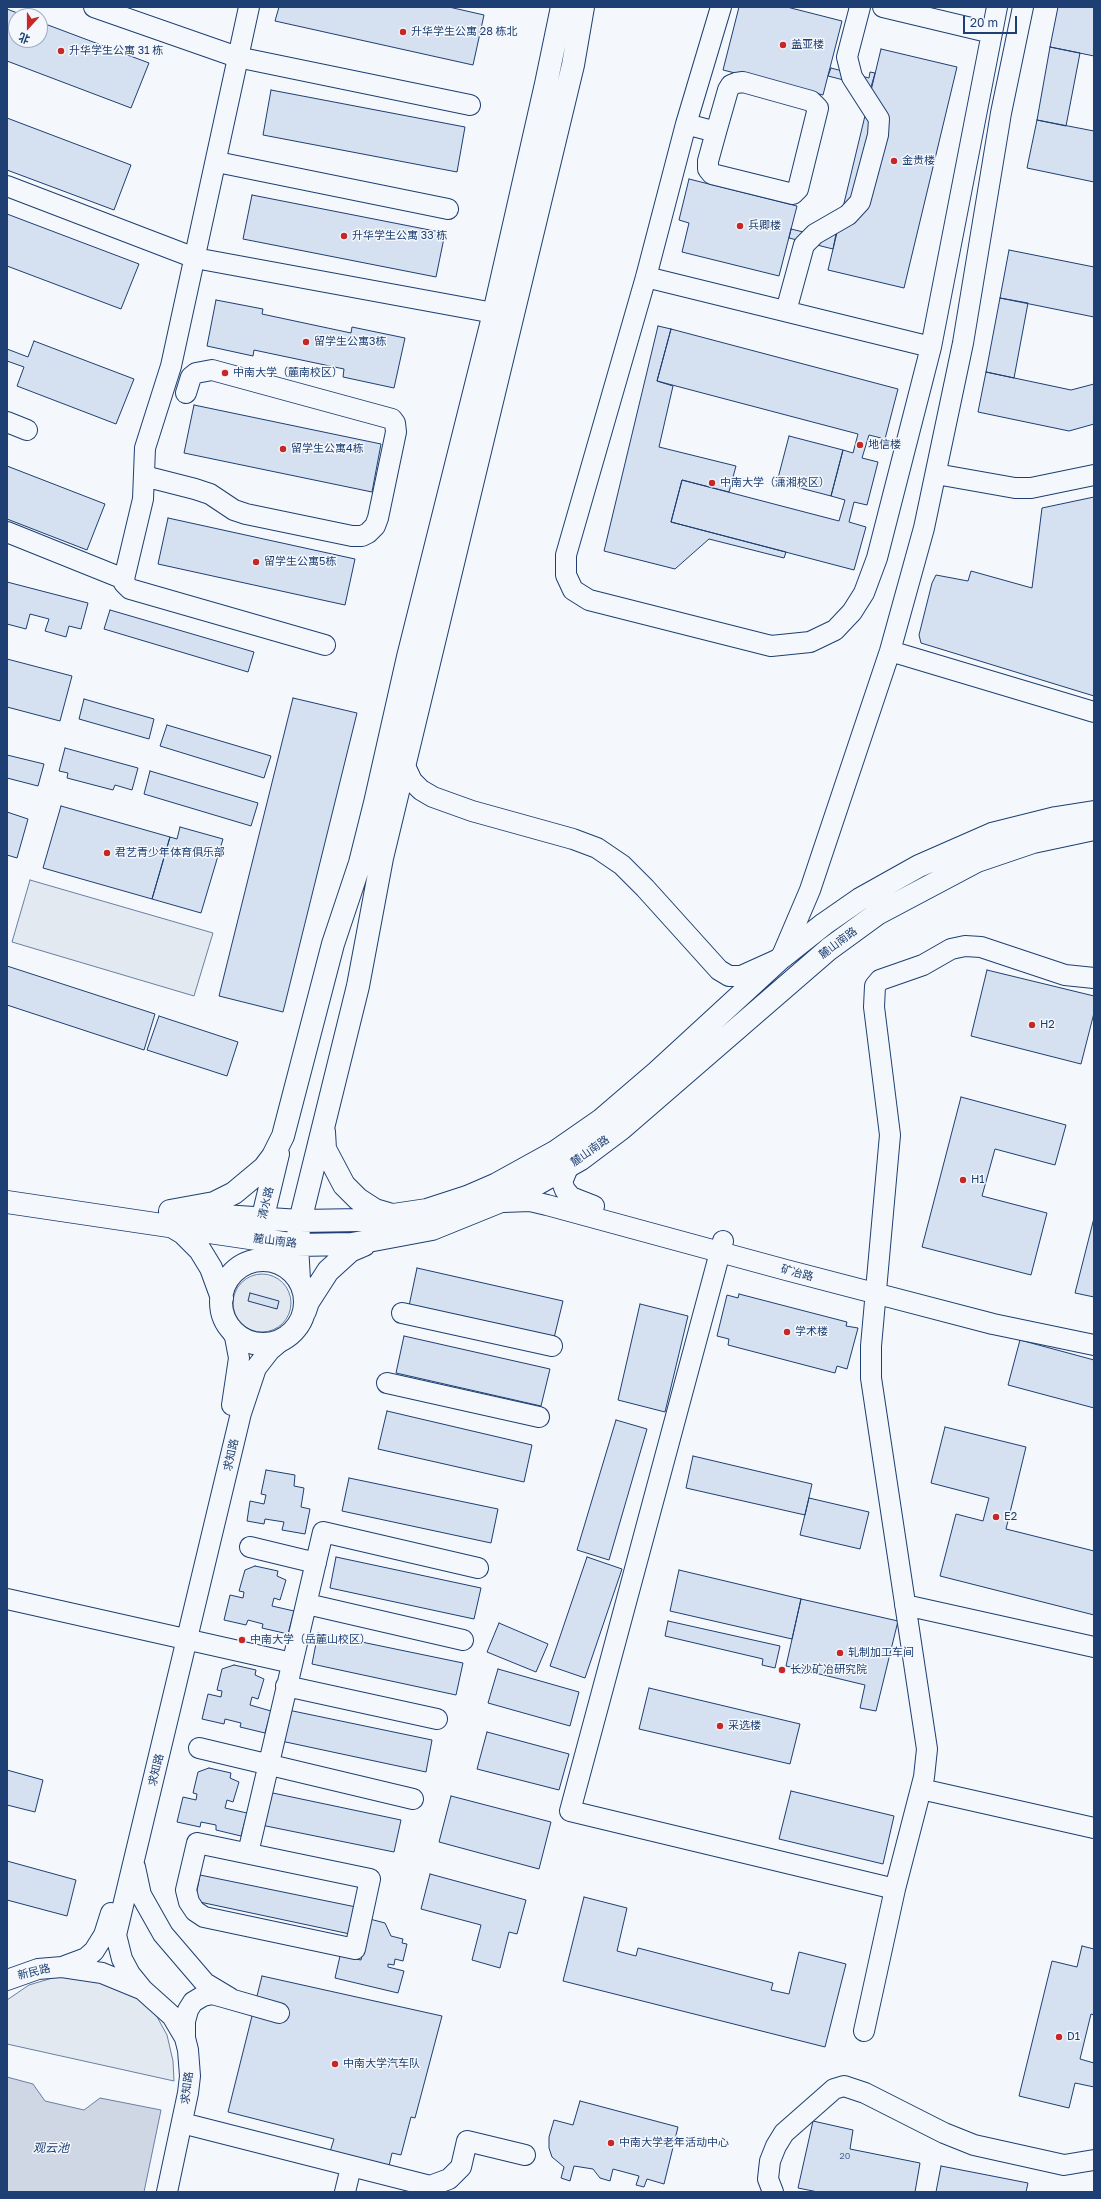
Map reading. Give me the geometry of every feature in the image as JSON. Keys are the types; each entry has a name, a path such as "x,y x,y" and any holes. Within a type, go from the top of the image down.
{"main road":[{"path":"304,1314 305,1303 299,1280 297,1245 300,1221 358,986 382,858 502,320 546,84 562,7"},
{"path":"502,320 571,73 583,7"},
{"name":"清水路","path":"242,1266 252,1252 259,1229 333,944 360,863 408,657 502,320"},
{"name":"麓山南路","path":"259,1229 300,1221 360,1220 427,1210 467,1197 497,1184 556,1152 601,1120 651,1077 781,958 860,899 920,866 992,834 1056,818 1094,812"},
{"name":"麓山南路","path":"7,1202 169,1218 259,1229 297,1245 332,1245 376,1241 432,1229 521,1193 569,1166 621,1129 787,984 829,949 877,914 977,861 1033,842 1094,829"},
{"path":"323,1126 326,1149 344,1185 358,1199 375,1210 393,1215"},
{"path":"283,1136 264,1168 234,1193 214,1203 169,1218 200,1250 211,1268 222,1298 224,1313 230,1327 241,1337 255,1343 269,1343 283,1339 296,1328 317,1287 338,1260 350,1251 376,1241"},
{"name":"麓山南路","path":"7,1187 169,1218"},
{"path":"222,1298 228,1280 242,1266 260,1261 278,1263 286,1267 299,1280"}],"street":[{"path":"94,7 237,57 470,105"},
{"path":"249,7 237,57 217,162 171,366 145,448 141,513 124,579 126,587 135,591 326,645"},
{"path":"721,7 686,124 646,277 566,555 566,575 573,590 589,600 771,646 810,642 835,630 852,612 864,593 877,558 931,347 997,7"},
{"path":"786,311 804,245 815,234 848,215 860,202 878,135 879,119 852,77 846,57 860,7"},
{"path":"883,7 992,33"},
{"path":"404,764 412,780 421,790 433,797 472,810 573,838 597,848 622,865 645,888 719,970 729,976 741,976 781,958 810,890 890,651 936,474 963,343 1001,113 1023,7"},
{"path":"743,82 811,101 818,108 798,189 793,194 712,174 708,169 708,161 716,132 728,90 731,85 736,83 743,82"},
{"path":"686,124 716,132"},
{"path":"217,162 448,209"},
{"path":"7,186 194,263"},
{"path":"7,197 105,233 194,263 502,320"},
{"path":"646,277 931,347"},
{"path":"144,476 195,488 210,494 234,510 246,514 352,536 362,536 368,533 375,526 396,432 395,423 392,419 212,370 196,373 191,377 186,393"},
{"path":"7,422 27,430"},
{"path":"936,474 1015,488 1032,488 1094,476"},
{"path":"7,532 124,579"},
{"path":"890,651 1094,712"},
{"path":"810,890 813,906 817,914 826,917 839,914"},
{"path":"864,2031 895,1889 921,1789 927,1749 871,1378 871,1346 875,1288 890,1135 874,1007 875,986 880,980 923,965 951,950 965,946 981,947 1066,975 1094,978"},
{"name":"矿冶路","path":"569,1166 562,1182 565,1190 571,1197 587,1204 722,1247"},
{"name":"矿冶路","path":"501,1202 530,1201 722,1247 875,1288 993,1324 1094,1345"},
{"path":"722,1247 570,1811 895,1889"},
{"name":"矿冶路","path":"875,1288 1094,1334"},
{"path":"402,1313 552,1346"},
{"name":"求知路","path":"167,2192 182,2123 190,2076 185,2038 172,2016 143,1990 130,1974 122,1959 116,1935 134,1860 235,1389 239,1358 235,1337 230,1327"},
{"name":"求知路","path":"62,1967 86,1958 94,1951 100,1943 108,1925 250,1383 263,1358 283,1339"},
{"path":"387,1383 539,1417"},
{"path":"248,1853 323,1532 478,1568"},
{"path":"250,1547 316,1563"},
{"path":"7,1599 292,1663"},
{"path":"307,1604 463,1640"},
{"path":"905,1606 1094,1647"},
{"path":"286,1686 438,1719"},
{"path":"199,1748 413,1799"},
{"path":"921,1789 1094,1828"},
{"path":"197,1843 248,1853 370,1879 355,1949 204,1917 195,1911 189,1902 186,1890 197,1843"},
{"path":"134,1860 141,1895 163,1934 195,1973 209,1986 230,1998"},
{"path":"62,1967 102,1973 143,1990"},
{"name":"新民路","path":"7,1980 38,1969 62,1967"},
{"path":"185,2038 185,2021 194,2002 199,1983 195,1973"},
{"path":"194,2002 203,1996 212,1994 230,1998 279,2014"},
{"path":"773,2192 768,2179 770,2161 776,2146 784,2133 834,2089 844,2086 866,2093 944,2133 974,2145 1064,2165 1094,2160"},
{"path":"182,2123 430,2186 449,2179 461,2167 467,2141 525,2155"},
{"path":"345,2192 351,2167"}],"shaded area":[{"path":"30,880 213,933 194,996 12,942"},
{"path":"262,1274 273,1276 283,1282 289,1292 291,1303 289,1314 283,1324 273,1330 262,1332 251,1330 241,1324 235,1314 233,1303 235,1292 241,1282 251,1276"},
{"path":"79,1975 141,1997 156,2015 167,2035 173,2061 174,2081 7,2044 7,2000 29,1985 59,1976"}],"water":[{"name":"观云池","path":"7,2077 33,2084 45,2101 84,2110 100,2098 161,2110 144,2192 7,2192"}],"building":[{"name":"升华学生公寓 28 栋北","path":"279,7 449,7 484,15 473,65 275,21"},
{"name":"盖亚楼","path":"739,7 787,7 842,21 823,95 723,70"},
{"path":"1058,7 1094,7 1094,56 1050,47"},
{"name":"升华学生公寓 31 栋","path":"7,9 8,48 48,48 48,25 149,63 131,108 7,61"},
{"path":"1050,47 1080,53 1066,126 1037,120"},
{"name":"金贵楼","path":"881,49 957,67 904,288 828,270"},
{"path":"831,68 869,78 870,72 875,73 871,87 828,76"},
{"path":"271,90 465,127 457,172 263,135"},
{"path":"7,118 131,165 114,210 7,170"},
{"path":"1037,120 1094,131 1094,182 1027,168"},
{"name":"兵卿楼","path":"689,179 797,206 779,276 682,252 689,223 679,220"},
{"name":"升华学生公寓 33 栋","path":"252,195 445,233 436,277 243,239"},
{"path":"7,214 139,264 121,309 7,266"},
{"path":"791,229 828,238 830,232 836,234 833,249 789,238"},
{"path":"1009,250 1094,267 1094,317 1000,298"},
{"path":"1000,298 1028,303 1014,378 986,372"},
{"name":"留学生公寓3栋","path":"216,300 263,309 262,314 351,333 352,327 405,338 394,388 343,377 344,369 254,350 253,356 207,346"},
{"path":"658,326 671,329 657,381 673,386 659,447 736,466 729,492 682,480 671,522 786,552 784,558 709,539 675,569 604,551"},
{"name":"地信楼","path":"671,329 898,389 885,439 869,435 862,458 878,462 867,505 854,502 849,522 866,527 854,570 671,522 682,480 839,521 845,500 831,496 843,450 853,453 858,434 657,381"},
{"path":"34,341 134,379 116,424 17,386 24,367 7,361 7,349 28,357"},
{"path":"986,372 1071,390 1094,384 1094,424 1069,431 978,412"},
{"name":"留学生公寓4栋","path":"194,405 381,444 372,492 184,453"},
{"path":"789,436 843,450 831,496 777,482"},
{"path":"7,466 105,504 87,550 7,519"},
{"path":"1094,497 1094,696 921,643 919,635 932,583 936,575 968,581 971,571 1032,588 1042,508"},
{"name":"留学生公寓5栋","path":"168,518 355,559 345,605 158,564"},
{"path":"7,582 88,603 81,629 69,626 66,637 45,631 49,619 30,614 26,629 7,624"},
{"path":"110,610 254,652 248,672 104,629"},
{"path":"7,659 72,676 60,721 7,707"},
{"path":"293,698 357,713 283,1012 219,996"},
{"path":"84,699 154,719 149,739 79,719"},
{"path":"167,725 271,756 264,778 160,746"},
{"path":"65,748 138,768 132,790 115,785 113,790 67,778 68,773 59,771"},
{"path":"7,755 44,764 38,786 7,778"},
{"path":"150,771 258,803 251,826 144,794"},
{"name":"君艺青少年体育俱乐部","path":"61,806 170,837 152,899 43,868"},
{"path":"7,812 28,819 17,858 7,855"},
{"path":"180,827 223,839 201,913 152,899 170,837 177,839"},
{"path":"7,966 155,1014 144,1050 7,1005"},
{"name":"H2","path":"987,970 1094,996 1094,1013 1081,1064 971,1036"},
{"path":"159,1016 238,1042 227,1076 147,1050"},
{"name":"H1","path":"961,1097 1066,1125 1055,1165 995,1149 982,1196 1047,1213 1031,1275 922,1247"},
{"path":"1094,1218 1094,1297 1075,1293"},
{"path":"417,1268 563,1301 554,1338 409,1306"},
{"path":"250,1293 279,1301 277,1309 248,1301"},
{"name":"学术楼","path":"739,1294 847,1322 846,1326 858,1328 847,1369 837,1366 835,1373 728,1345 729,1339 717,1336 727,1295 738,1298"},
{"path":"640,1304 688,1316 665,1412 618,1400"},
{"path":"404,1336 550,1369 541,1406 396,1373"},
{"path":"1020,1340 1094,1360 1094,1408 1008,1385"},
{"path":"387,1411 532,1445 524,1482 378,1449"},
{"path":"616,1420 647,1429 609,1560 577,1550"},
{"name":"E2","path":"945,1427 1026,1447 1006,1529 1094,1551 1094,1615 940,1576 956,1514 983,1521 989,1498 931,1483"},
{"path":"693,1456 812,1484 805,1515 686,1488"},
{"path":"266,1470 295,1475 294,1486 304,1488 301,1507 310,1509 305,1534 282,1530 284,1522 265,1519 264,1524 247,1521 250,1501 264,1504 266,1495 261,1494"},
{"path":"349,1478 498,1509 491,1543 342,1511"},
{"path":"809,1498 869,1512 860,1549 800,1535"},
{"path":"336,1557 481,1588 474,1619 330,1588"},
{"path":"587,1557 622,1569 585,1678 550,1666"},
{"path":"255,1566 278,1571 277,1576 286,1580 280,1600 274,1598 272,1606 294,1611 288,1634 262,1628 263,1624 248,1620 246,1625 224,1620 230,1595 243,1598 244,1592 239,1591 245,1570"},
{"path":"679,1570 801,1599 792,1639 670,1611"},
{"name":"轧制加工车间","path":"801,1599 898,1621 876,1711 860,1708 865,1685 786,1666"},
{"path":"668,1621 780,1646 775,1668 762,1665 763,1659 665,1636"},
{"path":"499,1623 548,1644 536,1672 487,1652"},
{"path":"318,1633 463,1663 456,1695 312,1664"},
{"path":"234,1665 256,1670 255,1675 264,1679 258,1699 252,1697 250,1705 271,1711 265,1733 240,1727 241,1723 225,1719 224,1724 202,1719 208,1694 221,1697 222,1691 217,1690 222,1669"},
{"path":"498,1669 579,1692 570,1726 488,1703"},
{"name":"采选楼","path":"649,1688 800,1724 790,1764 639,1729"},
{"path":"288,1710 432,1740 426,1772 281,1741"},
{"path":"487,1732 569,1754 559,1790 477,1769"},
{"path":"209,1768 231,1773 230,1778 239,1782 233,1802 227,1800 225,1808 247,1813 241,1836 216,1830 216,1825 201,1822 200,1827 177,1822 183,1797 196,1800 197,1794 193,1793 198,1772"},
{"path":"7,1770 43,1780 35,1812 7,1805"},
{"path":"791,1791 894,1816 883,1864 779,1839"},
{"path":"268,1792 401,1820 394,1852 261,1825"},
{"path":"451,1796 551,1822 539,1869 439,1842"},
{"path":"7,1861 76,1880 67,1916 7,1900"},
{"path":"430,1874 526,1900 517,1934 509,1932 500,1968 472,1960 481,1925 421,1909"},
{"path":"200,1875 356,1907 350,1934 195,1901"},
{"path":"584,1897 627,1908 617,1951 636,1956 638,1948 773,1983 771,1990 789,1994 799,1952 846,1964 825,2047 563,1981"},
{"path":"366,1918 385,1923 391,1936 403,1939 402,1943 407,1944 403,1961 395,1959 394,1965 388,1964 388,1967 404,1971 398,1993 335,1978 340,1956 361,1960 366,1938"},
{"name":"D1","path":"1082,1946 1094,1949 1094,2015 1091,2014 1080,2059 1094,2063 1094,2087 1075,2083 1069,2108 1019,2096 1052,1961 1077,1967"},
{"name":"中南大学汽车队","path":"262,1976 442,2016 415,2118 411,2117 401,2155 392,2153 388,2170 329,2155 334,2139 228,2112"},
{"name":"中南大学老年活动中心","path":"580,2101 678,2127 664,2184 647,2179 644,2187 636,2185 639,2176 613,2169 610,2181 600,2178 593,2169 574,2166 570,2181 561,2178 564,2167 552,2157 549,2148 549,2137 554,2120 573,2125"},
{"path":"813,2121 853,2130 850,2149 920,2163 915,2192 818,2192 798,2188"},
{"path":"941,2166 1028,2183 1026,2192 936,2192"}],"place":[{"name":"升华学生公寓 28 栋北","path":"403,32"},
{"name":"盖亚楼","path":"783,45"},
{"name":"升华学生公寓 31 栋","path":"61,51"},
{"name":"金贵楼","path":"894,161"},
{"name":"兵卿楼","path":"740,226"},
{"name":"升华学生公寓 33 栋","path":"344,236"},
{"name":"留学生公寓3栋","path":"306,342"},
{"name":"中南大学（麓南校区）","path":"225,373"},
{"name":"地信楼","path":"860,445"},
{"name":"留学生公寓4栋","path":"283,449"},
{"name":"中南大学（潇湘校区）","path":"712,483"},
{"name":"留学生公寓5栋","path":"256,562"},
{"name":"君艺青少年体育俱乐部","path":"107,853"},
{"name":"H2","path":"1032,1025"},
{"name":"H1","path":"963,1180"},
{"name":"学术楼","path":"787,1332"},
{"name":"E2","path":"996,1517"},
{"name":"中南大学（岳麓山校区）","path":"242,1640"},
{"name":"轧制加工车间","path":"840,1653"},
{"name":"长沙矿冶研究院","path":"782,1670"},
{"name":"采选楼","path":"720,1726"},
{"name":"D1","path":"1059,2037"},
{"name":"中南大学汽车队","path":"335,2064"},
{"name":"中南大学老年活动中心","path":"611,2143"}]}
